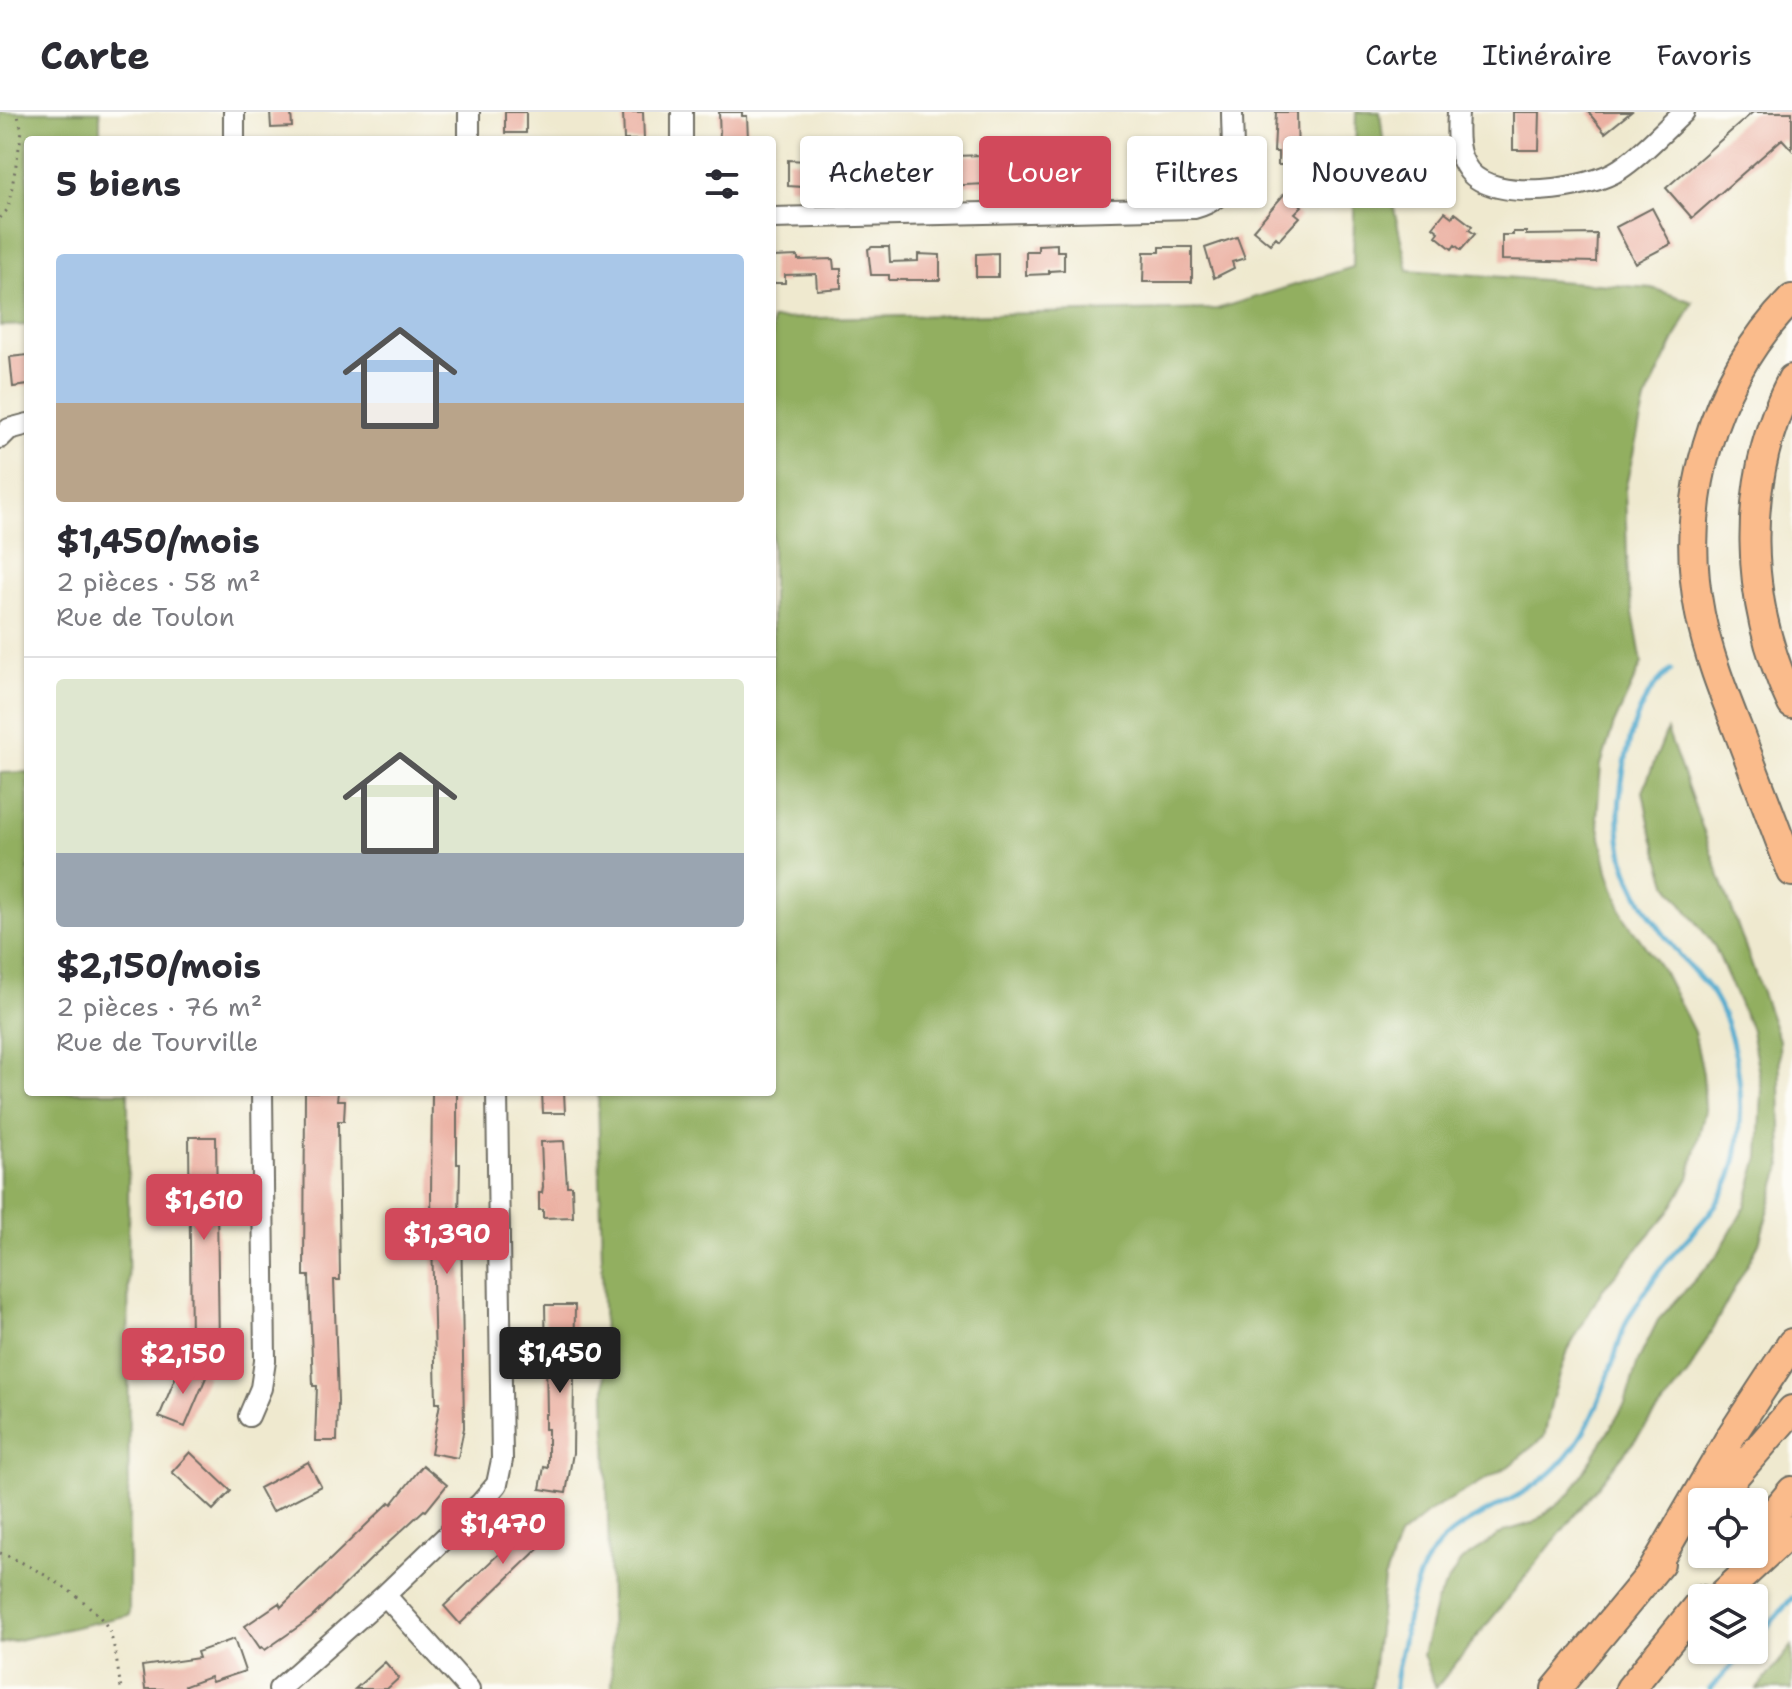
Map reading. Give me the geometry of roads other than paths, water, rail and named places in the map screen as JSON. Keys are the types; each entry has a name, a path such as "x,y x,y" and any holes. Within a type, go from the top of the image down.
{"highway":[{"path":"1792,299 1749,353 1720,408 1701,469 1693,537 1697,599 1708,647 1792,872"},
{"path":"1792,379 1765,452 1757,490 1754,547 1762,621 1792,704"},
{"path":"1649,1577 1731,1436 1792,1343"},
{"path":"1724,1488 1792,1410"},
{"path":"1768,1520 1792,1491"},
{"path":"1556,1689 1688,1530"},
{"path":"1734,1584 1792,1530"},
{"path":"1715,1584 1728,1568"},
{"path":"1630,1689 1688,1618"},
{"path":"1656,1657 1688,1627"}],"street":[{"path":"234,112 234,136"},
{"path":"469,112 469,136"},
{"path":"682,112 682,136"},
{"path":"776,218 1194,208 1208,204 1226,188 1232,170 1232,112"},
{"path":"1458,112 1457,144 1461,159 1471,174 1487,184 1509,189 1570,188 1606,177 1621,169 1684,112"},
{"path":"0,438 9,429 24,425"},
{"path":"249,1416 261,1388 265,1361 262,1096"},
{"path":"279,1689 385,1595 497,1484 502,1460 497,1096"},
{"path":"385,1595 469,1689"}],"waterway":[{"path":"1395,1689 1410,1606 1427,1561 1449,1536 1536,1484 1567,1456 1597,1404 1629,1316 1663,1266 1709,1214 1733,1170 1741,1115 1736,1058 1726,1022 1710,991 1643,904 1624,860 1620,837 1621,785 1633,730 1647,696 1671,670"},
{"path":"1768,1626 1792,1598"},
{"path":"1710,1689 1734,1664"}]}
